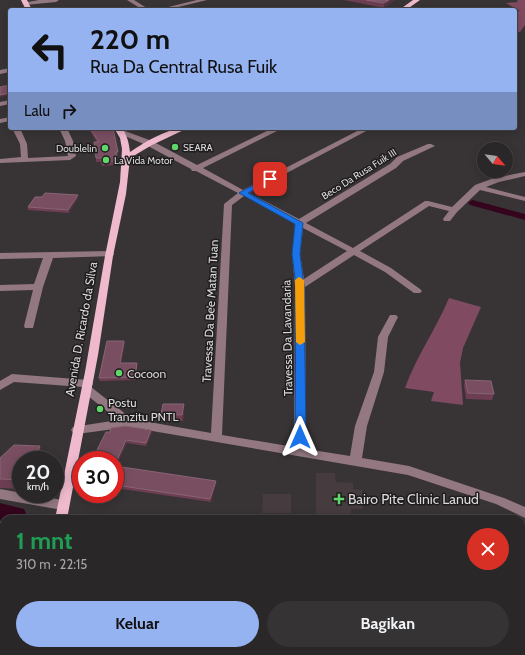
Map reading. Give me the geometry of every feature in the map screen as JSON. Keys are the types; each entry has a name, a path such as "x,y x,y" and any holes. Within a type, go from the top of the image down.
{"main road":[{"path":"405,8 417,0"},
{"name":"Avenida D. Ricardo da Silva","path":"62,511 88,387 110,254 119,210 126,157 125,145 120,130"},
{"path":"126,157 148,143 178,130"}],"street":[{"path":"24,2 56,0"},
{"path":"130,0 144,8"},
{"path":"184,0 193,2"},
{"path":"168,8 204,0"},
{"path":"17,130 25,149 26,154 23,160"},
{"path":"0,161 72,158 69,141 64,130"},
{"path":"120,130 148,143 353,251 388,270 417,291"},
{"path":"195,169 275,130"},
{"path":"243,193 364,130"},
{"name":"Beco Da Rusa Fuik III","path":"299,223 393,166 400,159 430,146"},
{"path":"447,219 454,210 478,187 497,180 525,174"},
{"path":"478,187 525,198"},
{"name":"Travessa Da Be’e Matan Tuan","path":"216,438 228,204 243,193"},
{"path":"300,286 428,203 454,210"},
{"name":"Travessa Da Lavandaria","path":"299,223 296,254 300,286 300,452"},
{"path":"0,256 110,254"},
{"path":"29,326 38,288 49,255"},
{"path":"0,288 38,288"},
{"path":"355,462 361,426 379,372 383,337 393,317"},
{"path":"0,386 12,378 19,378 88,387 128,423"},
{"path":"78,430 128,423 409,471 500,500 525,513"},
{"path":"0,494 62,511"}],"shaded area":[{"path":"517,0 525,0 525,25 520,32 517,31 517,12 520,11 506,3 518,2"},
{"path":"449,298 481,307 463,348 460,363 463,405 431,401 434,392 405,388"},
{"name":"Bairo Pite Clinic Lanud","path":"316,473 335,473 336,482 353,483 353,489 362,490 363,509 351,509 351,515 316,515"},
{"path":"263,494 291,494 291,513 262,513"}],"building":[{"path":"366,0 389,0 384,3"},
{"path":"8,85 8,93 0,95 0,87"},
{"path":"91,130 113,130 118,152 116,152 114,161 101,161 102,158 96,158 94,142 99,142"},
{"path":"45,193 78,195 68,210 28,207 35,197 42,197"},
{"path":"107,341 124,341 120,363 137,363 135,377 99,378"},
{"path":"465,380 491,381 494,394 468,393"},
{"path":"163,404 184,404 182,415 161,414"},
{"path":"125,426 151,430 146,443 126,440 121,451 96,451 106,432 110,432 111,428"},
{"path":"14,445 40,446 38,451 12,451 12,480 0,479 0,458"},
{"path":"124,467 216,481 210,499 124,486"}],"waterway":[{"path":"473,203 525,217"},
{"path":"0,513 10,515"}],"slow traffic":[{"path":"299,280 300,342"}],"place":[{"name":"SEARA","path":"175,147"},
{"name":"Doublelin","path":"105,148"},
{"name":"La Vida Motor","path":"106,160"},
{"name":"Cocoon","path":"119,373"},
{"name":"Postu Tranzitu PNTL","path":"100,409"},
{"name":"Bairo Pite Clinic Lanud","path":"339,499"}],"route":[{"path":"270,179 243,193 299,223 296,254 300,286 300,437"}]}
